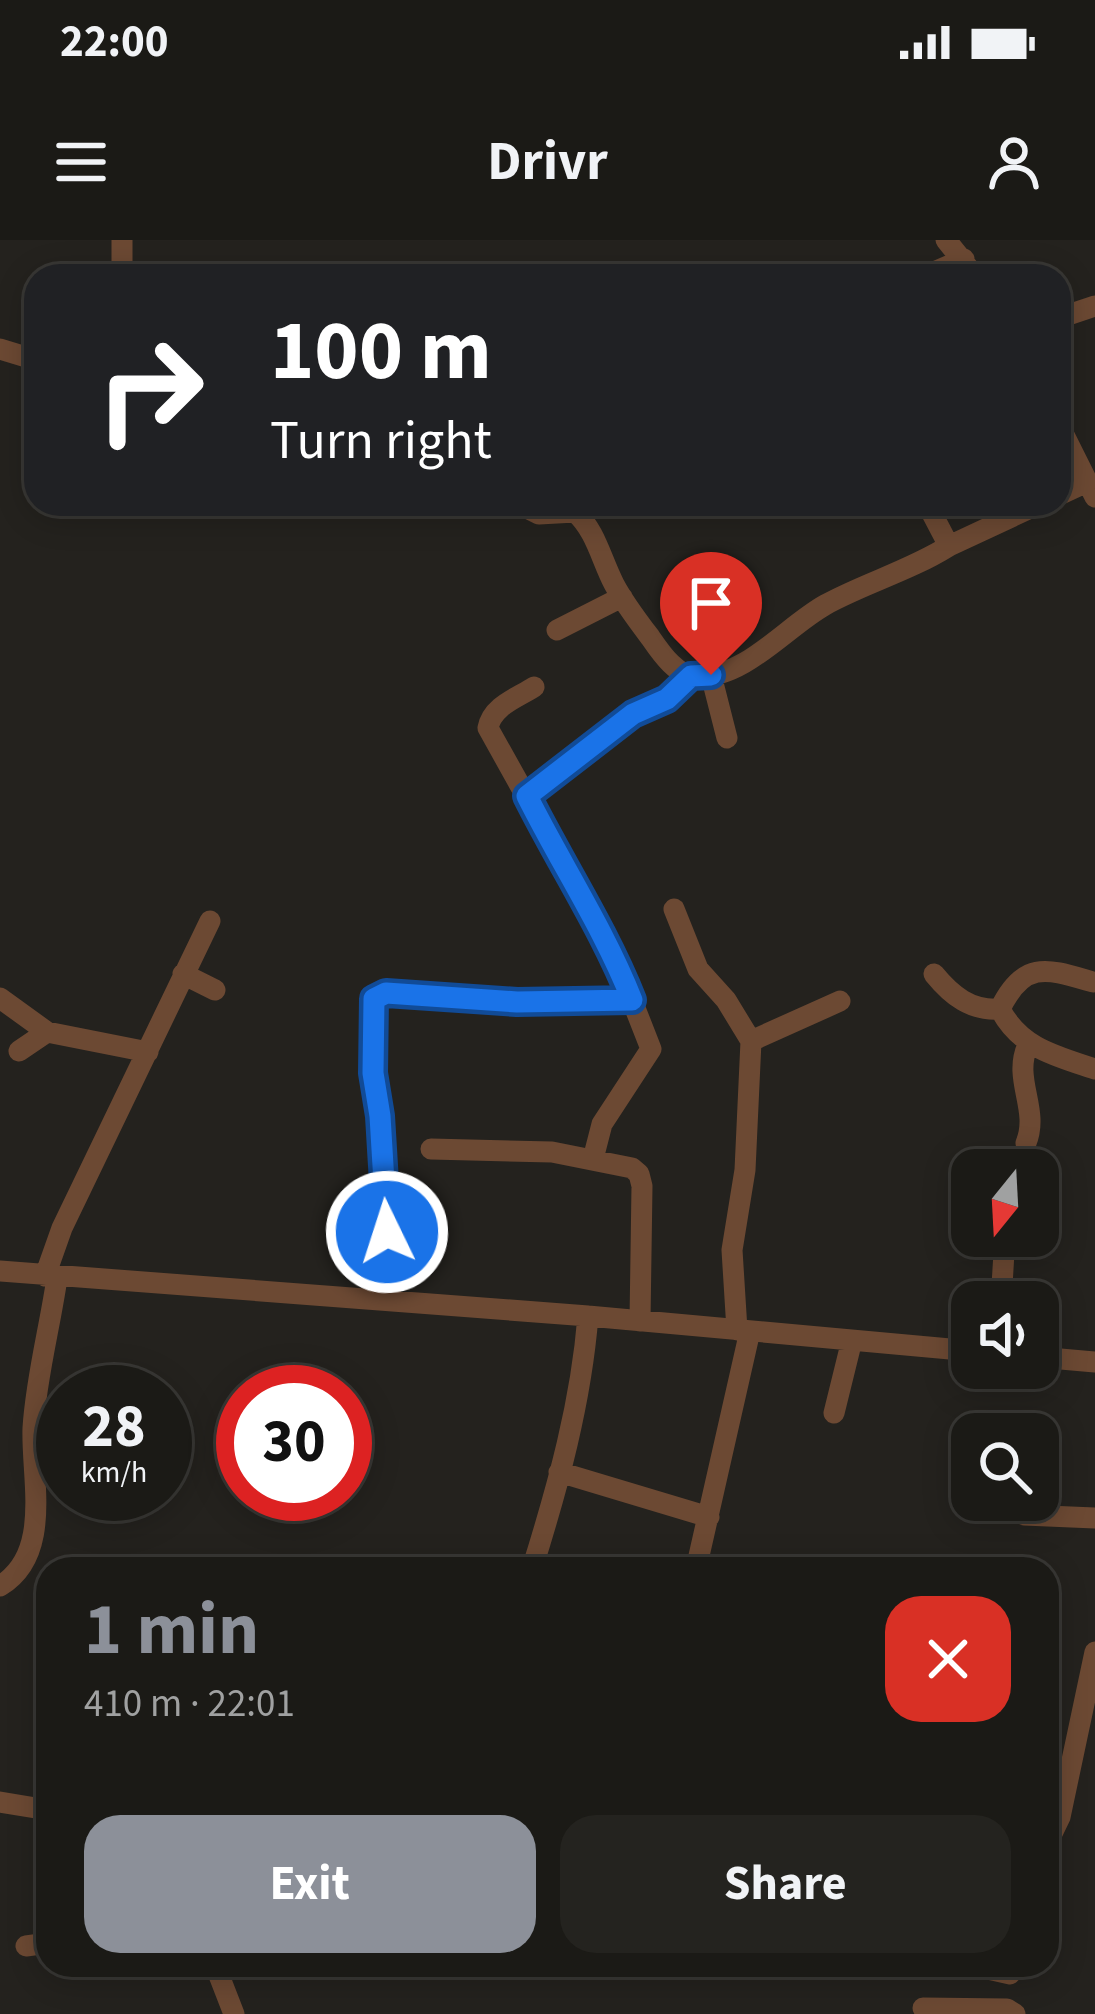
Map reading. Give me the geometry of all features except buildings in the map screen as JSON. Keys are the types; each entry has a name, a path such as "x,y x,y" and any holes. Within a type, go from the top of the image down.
{"street":[{"path":"946,240 966,264"},
{"path":"1071,449 1091,489"},
{"path":"579,516 590,529 622,597 654,644 701,676 727,738"},
{"path":"933,516 950,547"},
{"path":"527,796 633,714 701,676 750,657 823,606 914,568 1014,516"},
{"path":"557,629 622,597"},
{"path":"534,687 500,708 488,728 613,952 651,1048 640,1071 616,1097 602,1124 593,1159"},
{"path":"674,909 698,969 726,1000 752,1041 745,1170 732,1250 743,1331 699,1557"},
{"path":"0,1586 22,1564 35,1524 38,1490 33,1430 51,1277 62,1228 210,921"},
{"path":"1000,1009 1021,978 1037,970 1093,982"},
{"path":"183,974 215,990"},
{"path":"934,974 960,1000 1000,1009"},
{"path":"391,1300 373,1073 374,999 386,993 517,1002 632,1000"},
{"path":"0,998 46,1032 148,1052"},
{"path":"752,1041 840,1001"},
{"path":"1000,1009 1028,1045 1095,1069"},
{"path":"19,1051 46,1032"},
{"path":"1026,1143 1031,1118 1022,1068 1028,1045"},
{"path":"431,1149 552,1152 632,1168 643,1186 640,1321"},
{"path":"0,1271 951,1349"},
{"path":"535,1557 584,1365 588,1316"},
{"path":"834,1413 852,1340"},
{"path":"1059,1359 1095,1362"},
{"path":"560,1472 709,1517"},
{"path":"1059,1516 1095,1518"},
{"path":"1059,1819 1095,1652"},
{"path":"0,1802 36,1808"},
{"path":"220,1977 234,2014"},
{"path":"1014,1977 1016,2014"},
{"path":"923,2008 1007,2008 1016,2014"}],"route":[{"path":"387,1232 373,1073 374,999 386,993 583,1004 632,1000 613,952 527,796 633,714 667,699 691,676 711,675"}]}
